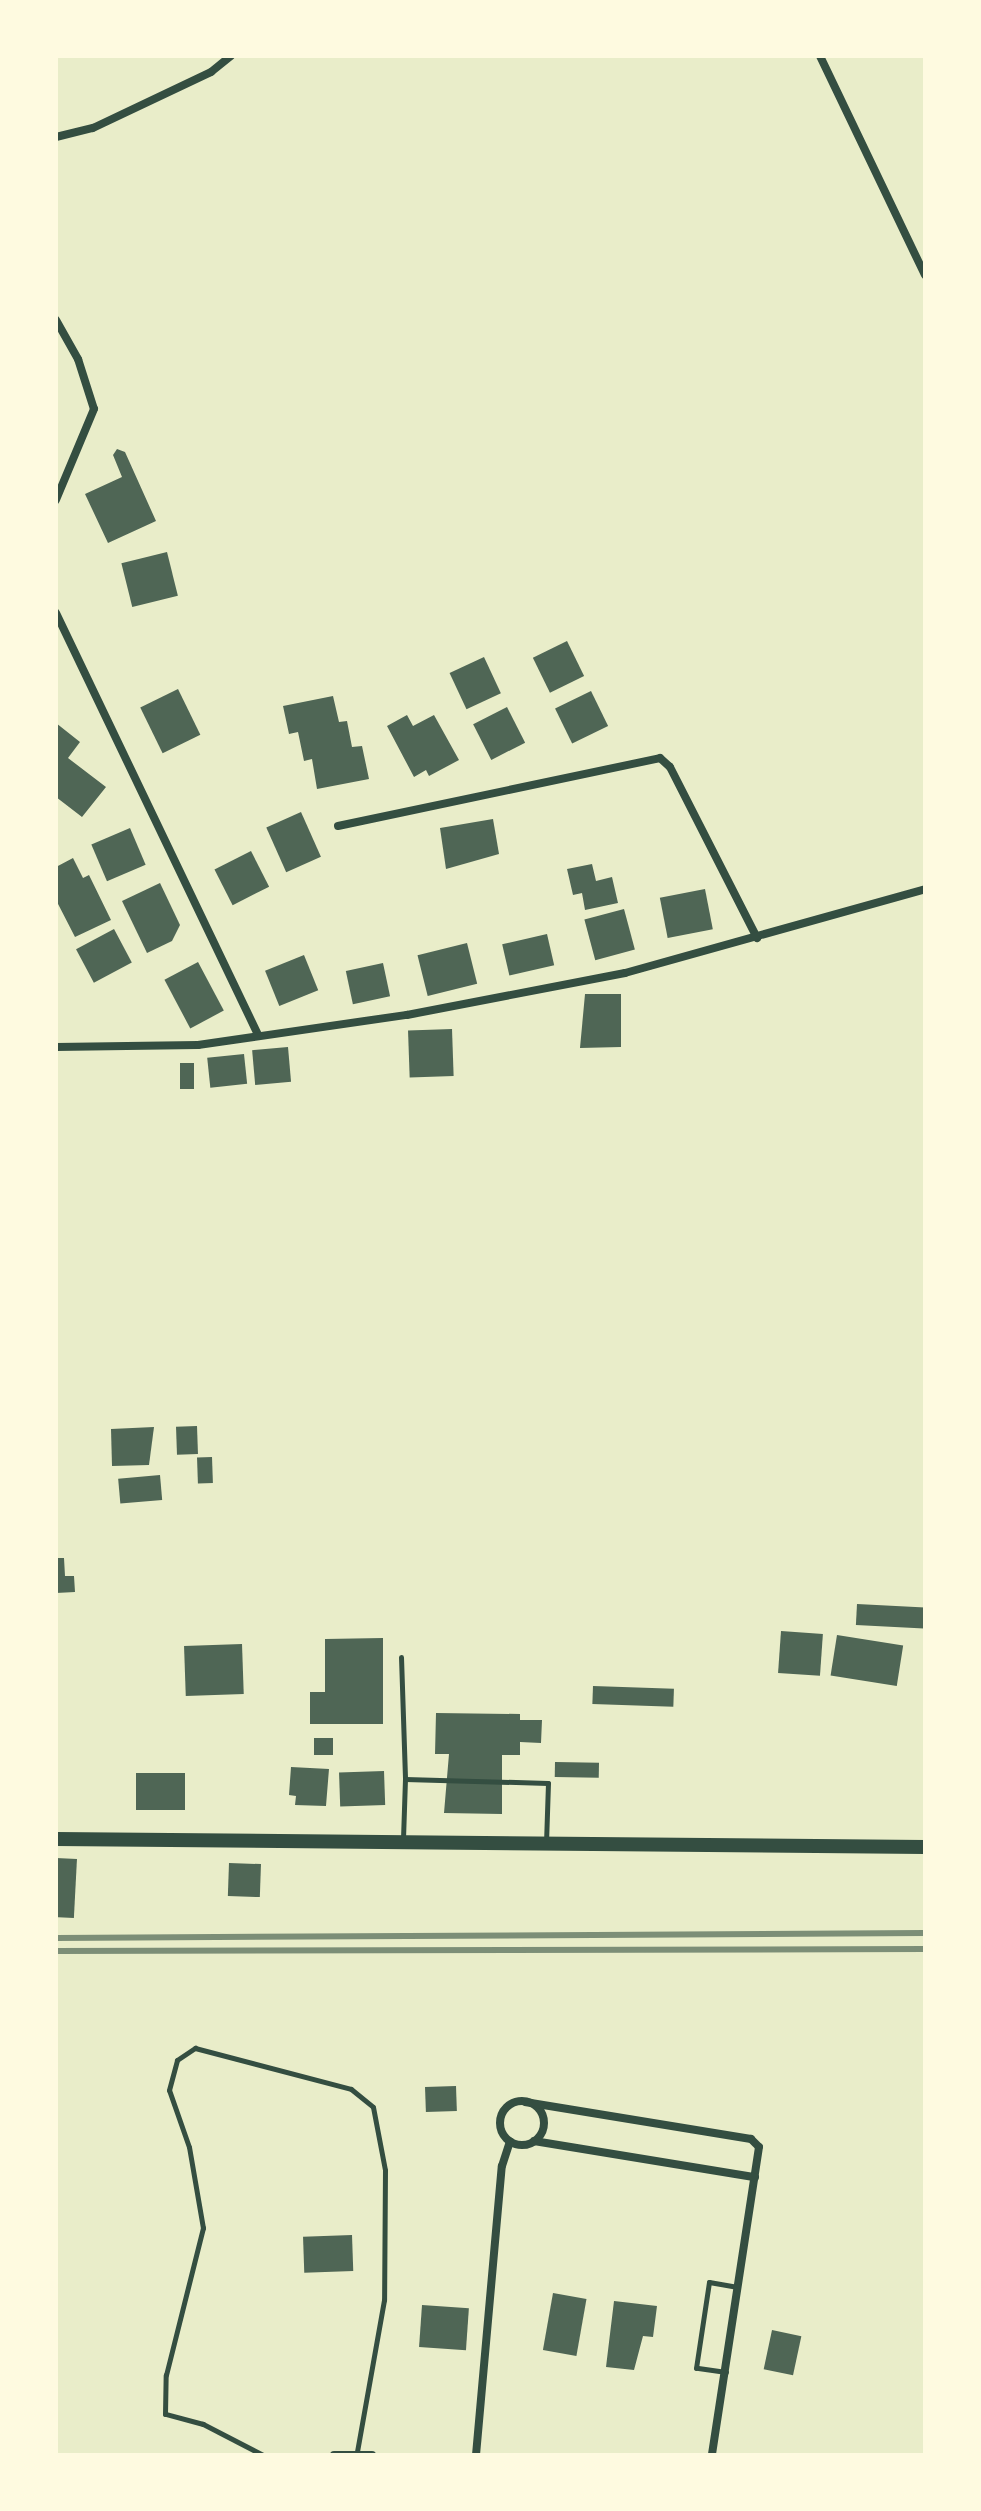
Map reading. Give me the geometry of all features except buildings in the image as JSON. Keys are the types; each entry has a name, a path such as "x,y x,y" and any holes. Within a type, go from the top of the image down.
{"main road":[{"path":"56,1839 925,1847"}],"street":[{"path":"56,137 93,128 211,72 231,56"},
{"path":"820,56 925,275"},
{"path":"56,320 78,359 94,409 56,500"},
{"path":"56,613 258,1034"},
{"path":"338,826 660,758 670,767 757,938"},
{"path":"56,1047 198,1045 407,1015 625,973 925,889"},
{"path":"525,2102 543,2117 534,2141"},
{"path":"510,2141 501,2130 501,2116 510,2105 525,2102 751,2139 759,2147 712,2455"},
{"path":"510,2141 534,2141 755,2177"},
{"path":"476,2455 502,2166 510,2141"},
{"path":"334,2455 357,2452 372,2455"}],"lane":[{"path":"401,1657 405,1779 403,1843"},
{"path":"405,1779 548,1783 546,1844"},
{"path":"263,2455 203,2424 165,2414 166,2375 203,2228 189,2147 169,2090 177,2060 195,2048 351,2089 373,2107 385,2170 384,2300 357,2452"},
{"path":"726,2372 696,2368 709,2282 739,2287"}],"railway":[{"path":"56,1938 925,1933"},
{"path":"56,1951 925,1949"}]}
